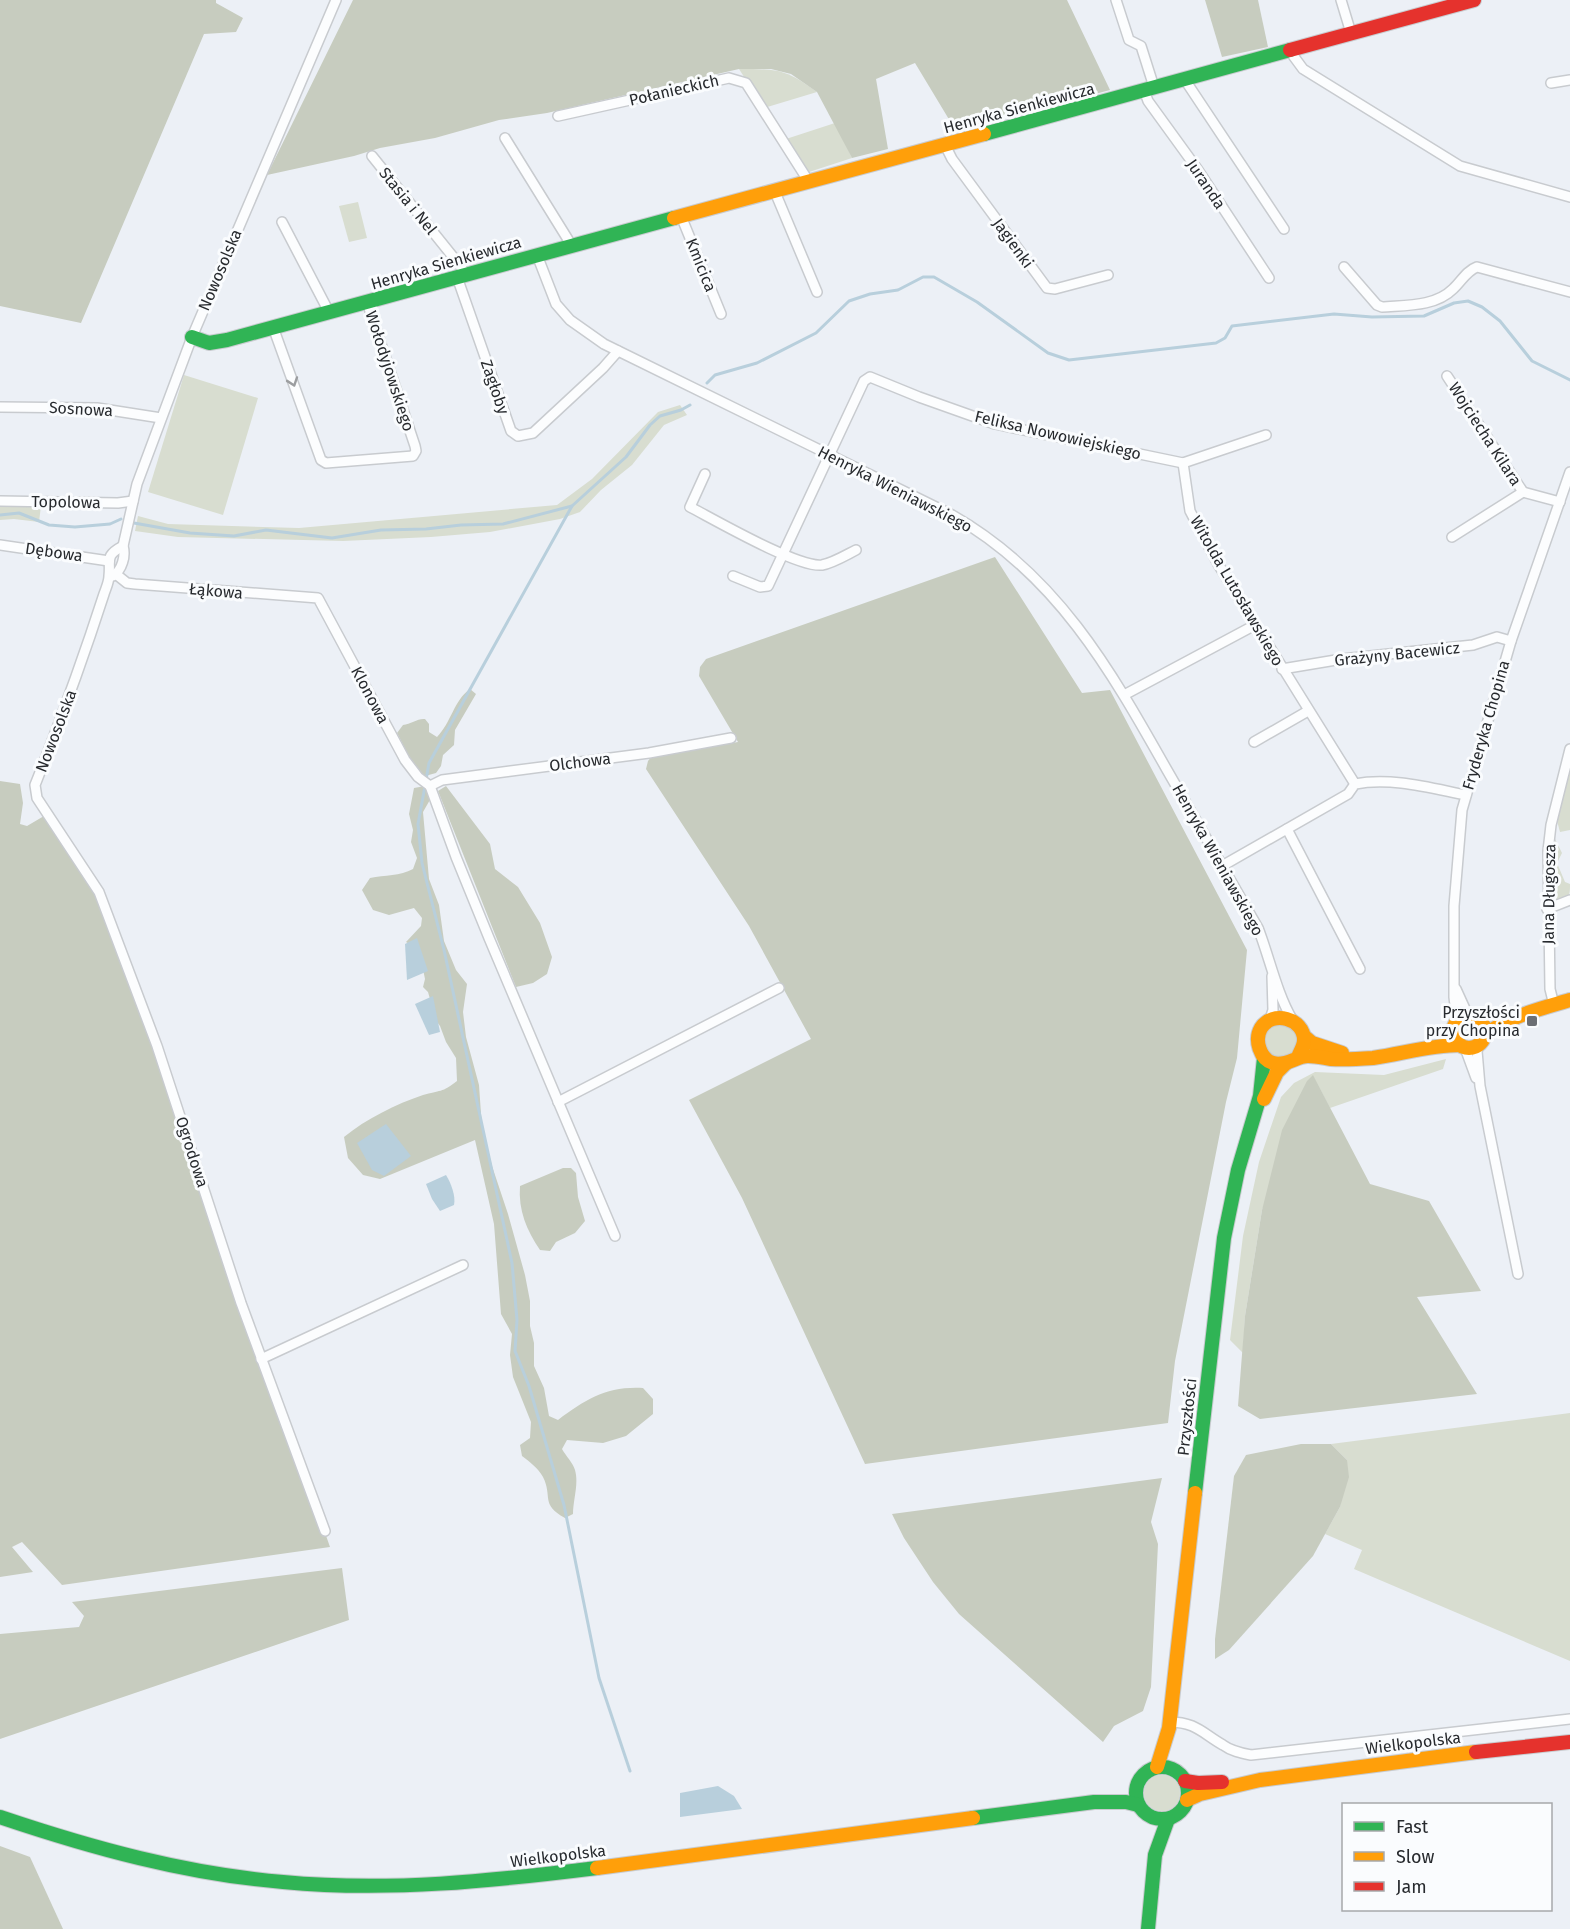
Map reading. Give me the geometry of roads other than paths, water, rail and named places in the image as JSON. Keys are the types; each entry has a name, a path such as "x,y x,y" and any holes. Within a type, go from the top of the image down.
{"street":[{"name":"Nowosolska","path":"35,785 113,575 124,556 123,546 132,501 192,337 336,0"},
{"name":"Juranda","path":"1116,0 1129,40 1141,46 1149,89 1148,101 1198,170 1269,278"},
{"path":"1341,0 1351,33"},
{"name":"Henryka Sienkiewicza","path":"192,337 205,342 218,342 1185,80 1351,33 1438,5 1474,0"},
{"path":"1289,50 1303,69 1460,166 1570,197"},
{"name":"Połanieckich","path":"558,116 729,78 746,83 809,182"},
{"path":"1185,80 1284,229"},
{"path":"1551,83 1570,80"},
{"path":"505,138 572,246"},
{"name":"Jagienki","path":"945,145 952,159 1047,288 1055,289 1108,275"},
{"name":"Stasia i Nel","path":"372,156 462,268 461,276"},
{"path":"775,192 817,292"},
{"name":"Kmicica","path":"681,216 721,314"},
{"path":"282,222 329,312"},
{"name":"Henryka Wieniawskiego","path":"537,255 556,304 570,320 585,331 618,351 911,494 974,528 1026,568 1062,606 1124,695 1258,928 1286,1010 1292,1019"},
{"path":"1344,267 1377,305 1382,307 1426,304 1452,291 1471,269 1477,267 1570,292"},
{"name":"Zagłoby","path":"461,276 511,431 518,436 533,433 603,368 618,351"},
{"name":"Wołodyjowskiego","path":"273,327 321,460 326,463 413,456 416,451 415,446 367,302"},
{"name":"Feliksa Nowowiejskiego","path":"828,455 864,381 870,376 919,397 994,424 1183,464"},
{"name":"Wojciecha Kilara","path":"1447,376 1523,492 1560,502"},
{"name":"Sosnowa","path":"0,407 97,408 161,418"},
{"path":"1183,464 1266,435"},
{"path":"733,576 760,587 768,586 828,455"},
{"name":"Witolda Lutosławskiego","path":"1183,464 1190,511 1218,564 1355,784"},
{"name":"Fryderyka Chopina","path":"1455,1024 1454,906 1462,810 1511,641 1570,472"},
{"path":"705,474 690,507 783,554 807,563 822,565 856,550"},
{"name":"Wojciecha Kilara","path":"1452,537 1523,492"},
{"name":"Topolowa","path":"0,501 118,503 132,501"},
{"name":"Dębowa","path":"0,545 109,561"},
{"path":"109,561 116,549 123,546"},
{"name":"Nowosolska","path":"109,561 113,575"},
{"name":"Łąkowa","path":"113,575 127,583 135,584 318,598"},
{"name":"Klonowa","path":"318,598 405,760 418,777 430,786"},
{"path":"1124,695 1255,625"},
{"name":"Grażyny Bacewicz","path":"1282,669 1342,659 1473,645 1497,637 1511,641"},
{"path":"1254,742 1308,711"},
{"name":"Olchowa","path":"430,786 442,780 649,753 731,738"},
{"name":"Jana Długosza","path":"1554,1005 1550,989 1547,909 1548,851 1570,749"},
{"path":"1222,866 1348,794 1355,784 1372,781 1466,795"},
{"name":"Ogrodowa","path":"35,785 37,798 99,892 157,1046 227,1262 325,1531"},
{"path":"430,786 456,857 615,1236"},
{"path":"1287,829 1360,969"},
{"path":"1547,909 1570,900"},
{"name":"Henryka Wieniawskiego","path":"1270,1019 1273,1010 1271,964"},
{"name":"Fryderyka Chopina","path":"1454,987 1466,1011 1475,1018"},
{"path":"558,1102 779,988"},
{"path":"1358,1058 1312,1043 1292,1019 1277,1017 1270,1019 1264,1024 1257,1037 1260,1052 1264,1058 1278,1064 1285,1064 1298,1057 1308,1056 1337,1059 1358,1058 1418,1050 1475,1047 1489,1032 1523,1015 1570,1000"},
{"path":"1418,1050 1448,1032 1461,1018 1485,1021 1523,1015"},
{"path":"1475,1018 1483,1025 1482,1040 1477,1051 1480,1086 1518,1274"},
{"path":"1455,1024 1454,1039 1462,1047 1480,1086"},
{"path":"1298,1057 1305,1037"},
{"name":"Przyszłości","path":"1157,1767 1169,1725 1224,1238 1235,1184 1256,1114 1265,1067 1264,1058"},
{"name":"Przyszłości","path":"1256,1114 1277,1072 1285,1064"},
{"path":"261,1359 463,1264"},
{"path":"1169,1725 1191,1725 1222,1745 1251,1755 1570,1719"},
{"name":"Przyszłości","path":"1169,1725 1175,1770"},
{"name":"Wielkopolska","path":"1187,1800 1203,1793 1260,1780 1427,1757 1570,1742"},
{"path":"1157,1767 1175,1770 1185,1781 1188,1789 1187,1800 1181,1811 1168,1819 1151,1817 1138,1805 1137,1786 1143,1775 1157,1767"},
{"name":"Wielkopolska","path":"1185,1781 1198,1783 1260,1780"},
{"name":"Wielkopolska","path":"1094,1802 1137,1786"},
{"name":"Wielkopolska","path":"0,1817 109,1852 197,1871 323,1885 403,1886 477,1882 616,1866 1094,1802 1126,1802 1138,1805"},
{"path":"1148,1929 1155,1855 1151,1817"},
{"path":"1155,1855 1168,1819"}],"water":[{"path":"417,938 428,971 407,980 405,944"},
{"path":"433,996 440,1032 429,1035 415,1004"},
{"path":"386,1124 411,1156 384,1176 372,1170 357,1143"},
{"path":"446,1175 453,1190 454,1205 440,1211 426,1184"},
{"path":"718,1786 734,1796 742,1809 680,1817 680,1793"}],"waterway":[{"path":"707,383 715,375 757,363 816,333 849,301 870,294 898,290 923,277 934,277 977,302 1048,353 1069,360 1216,343 1225,338 1232,326 1334,314 1372,317 1424,316 1454,303 1468,301 1482,307 1500,321 1532,361 1570,380"},
{"path":"134,523 190,533 234,536 266,530 332,538 381,530 503,524 572,506 626,457 650,425 660,416 690,405"},
{"path":"426,780 429,763 572,506"},
{"path":"0,515 19,513 49,525 75,527 110,524 121,519"},
{"path":"425,786 418,824 422,863 444,950 512,1263 517,1320 515,1351 529,1386 564,1505 599,1678 630,1771"}],"place":[{"name":"Przyszłości przy Chopina","path":"1532,1021"}]}
